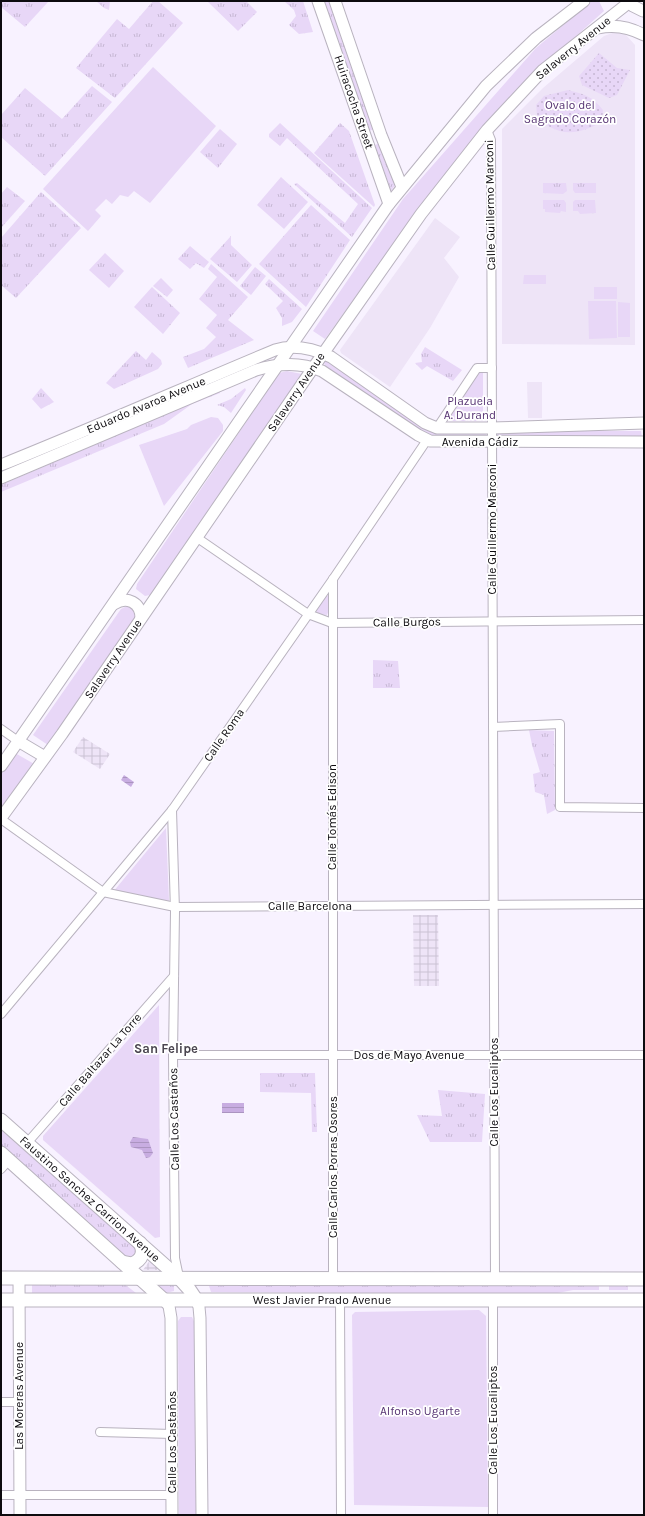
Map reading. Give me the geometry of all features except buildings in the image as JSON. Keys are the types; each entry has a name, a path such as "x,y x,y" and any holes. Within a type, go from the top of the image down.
{"main road":[{"name":"Huiracocha Street","path":"318,1 389,204"},
{"name":"Huiracocha Street","path":"335,1 381,135 402,187"},
{"path":"1,766 389,204 491,81 536,38 584,1"},
{"path":"629,2 644,9"},
{"name":"Salaverry Avenue","path":"1,819 323,353 421,214 487,130 542,70 629,2"},
{"path":"596,29 608,26 620,26 632,29 644,35"},
{"path":"367,139 381,135"},
{"name":"Avenida Cádiz","path":"291,347 323,353 426,423 438,428 492,428 644,423"},
{"name":"Eduardo Avaroa Avenue","path":"1,465 83,432 175,391 275,350 291,347"},
{"name":"Eduardo Avaroa Avenue","path":"1,478 256,370 279,364 291,364 313,368"},
{"name":"Avenida Cádiz","path":"313,368 326,374 427,440 434,442 644,442"},
{"path":"175,391 180,403"},
{"path":"127,584 129,591 137,599 145,601 153,600"},
{"path":"114,604 124,600 131,601 139,608 141,618"},
{"path":"18,741 45,757"},
{"name":"Faustino Sanchez Carrion Avenue","path":"1,1120 179,1278 189,1288 197,1300"},
{"path":"4,1161 164,1300"},
{"path":"122,1262 132,1264 140,1259 142,1251 140,1243"},
{"path":"1,1278 139,1278"},
{"name":"Las Moreras Avenue","path":"19,1278 20,1515"},
{"name":"West Javier Prado Avenue","path":"139,1278 644,1279"},
{"path":"600,1279 605,1283 607,1289 605,1296 600,1300"},
{"name":"West Javier Prado Avenue","path":"1,1300 644,1300"},
{"name":"Calle Los Castaños","path":"164,1300 169,1306 172,1318 172,1515"},
{"path":"197,1300 200,1307 202,1515"}],"street":[{"name":"Calle Guillermo Marconi","path":"487,130 491,144 494,905"},
{"path":"438,428 477,368 492,368"},
{"name":"Calle Roma","path":"1,1014 172,810 333,579 427,440"},
{"name":"Calle Burgos","path":"196,537 308,614 332,623 493,620 644,620"},
{"name":"Calle Tomás Edison","path":"332,1055 333,579"},
{"path":"493,727 560,724 560,807 644,808"},
{"path":"1,729 18,741"},
{"name":"Calle Los Castaños","path":"172,810 175,909 173,1055 175,1258 179,1278"},
{"name":"Calle Barcelona","path":"1,819 103,892 175,909 333,905 644,904"},
{"name":"Calle Los Eucaliptos","path":"494,905 495,1279"},
{"name":"Calle Baltazar La Torre","path":"27,1143 174,976"},
{"name":"Dos de Mayo Avenue","path":"173,1055 644,1055"},
{"name":"Calle Carlos Porras Osores","path":"332,1055 333,1279"},
{"name":"Calle Los Eucaliptos","path":"493,1300 493,1515"},
{"path":"340,1301 341,1515"},
{"path":"1,1402 19,1402"},
{"path":"100,1432 172,1434"},
{"path":"1,1495 172,1495"}],"shaded area":[{"path":"615,32 626,35 635,45 635,345 502,344 502,129 543,88 604,36"},
{"path":"435,218 460,237 444,258 459,277 430,328 390,387 341,353 340,350"},
{"path":"527,382 542,382 542,418 528,418"},
{"path":"83,737 110,754 100,769 73,752"},
{"path":"124,775 134,782 131,787 121,780"},
{"path":"413,915 438,915 439,986 414,986"},
{"path":"222,1103 244,1103 244,1113 222,1113"},
{"path":"133,1137 148,1139 153,1153 150,1157 146,1158 142,1150 131,1147 130,1142"},
{"path":"150,1260 159,1268 157,1270 143,1270"}],"green space":[{"path":"1,1 49,1 25,27 1,7"},
{"path":"96,1 110,1 109,10 104,8"},
{"path":"153,1 158,1 183,23 115,98 76,68 117,19 129,29"},
{"path":"246,1 257,12 238,31 208,2"},
{"path":"284,1 303,1 313,32 299,34 289,25 296,16 294,10"},
{"path":"323,1 331,1 376,129 368,131"},
{"path":"592,1 599,1 604,11 545,64 418,210 325,339 313,331 403,199 536,48"},
{"path":"599,53 617,68 630,70 617,95 609,98 582,85 579,76"},
{"path":"153,67 216,126 150,203 134,191 128,197 120,195 112,204 106,199 95,210 101,216 88,231 43,189"},
{"path":"92,86 112,102 45,176 1,137 1,115 25,88 62,119"},
{"name":"Ovalo del Sagrado Corazón","path":"568,90 592,99 603,110 602,122 576,132 563,132 542,122 537,116 536,105 544,96"},
{"path":"280,123 372,208 352,237 294,184 297,183 345,223 358,204 287,138 280,146 269,137 269,134"},
{"path":"340,123 349,131 375,205 374,207 314,153"},
{"path":"220,129 237,144 218,168 200,152"},
{"path":"382,142 396,184 391,191 375,145"},
{"path":"281,177 308,202 284,229 257,205"},
{"path":"543,183 566,183 567,191 563,194 543,193"},
{"path":"573,183 596,183 596,193 575,193 573,190"},
{"path":"7,187 25,201 1,228 1,194"},
{"path":"41,192 81,228 16,298 1,285 1,238"},
{"path":"543,200 564,200 566,203 566,212 545,212 545,209 543,209"},
{"path":"575,200 595,200 596,213 580,214 578,211 573,211 573,202"},
{"path":"311,205 350,240 306,307 259,264"},
{"path":"231,236 231,245 252,265 237,282 210,259"},
{"path":"190,246 209,262 204,268 196,263 190,269 178,259"},
{"path":"105,253 124,271 109,288 89,270"},
{"path":"211,264 248,297 228,320 254,340 188,368 183,357 204,349 216,337 206,328 217,315 199,299 217,277 208,269"},
{"path":"255,267 266,276 251,295 240,286"},
{"path":"524,275 546,275 546,284 523,284"},
{"path":"161,278 173,290 167,297 153,286"},
{"path":"269,279 302,309 292,322 282,326 282,318 276,308 283,301 265,284"},
{"path":"152,287 180,313 163,334 134,307"},
{"path":"594,287 617,287 617,299 594,299"},
{"path":"588,301 616,301 617,338 589,339"},
{"path":"618,302 630,303 630,337 618,337"},
{"path":"425,347 462,370 453,381 427,366 422,370 415,363 422,362 421,354"},
{"path":"136,351 146,360 152,352 161,360 162,364 158,369 114,389 106,383"},
{"path":"326,359 424,427 484,431 486,434 485,438 429,436 325,366 324,362"},
{"path":"287,371 302,374 155,594 145,596 136,589 137,584 279,373"},
{"name":"Plazuela A. Durand","path":"478,372 483,373 483,421 451,421 450,415"},
{"path":"41,388 54,402 41,409 32,399"},
{"path":"245,388 246,390 231,413 224,407 217,405 231,399"},
{"path":"220,391 220,393 192,404 164,424 1,492 1,485"},
{"path":"211,417 218,418 223,425 223,431 164,506 139,445 187,429 191,425"},
{"path":"496,431 641,431 642,437 497,438"},
{"path":"325,595 328,596 329,610 327,615 318,614 316,611"},
{"path":"127,606 135,610 137,618 51,747 33,735 121,609"},
{"path":"373,660 398,661 400,688 373,688"},
{"path":"529,730 554,731 555,810 547,814 544,795 535,792 533,774 540,772"},
{"path":"15,753 36,765 1,814 1,773"},
{"path":"166,828 169,901 113,892"},
{"path":"159,1005 160,1237 155,1238 43,1140 43,1136"},
{"path":"260,1073 315,1073 317,1132 312,1132 311,1093 260,1092"},
{"path":"438,1090 485,1094 482,1142 430,1142 417,1115 442,1116"},
{"path":"1,1130 134,1247 137,1251 136,1258 126,1259 1,1147"},
{"path":"32,1281 123,1283 136,1293 32,1295"},
{"path":"162,1283 172,1284 174,1286 174,1291 166,1293 159,1286"},
{"path":"599,1285 599,1290 573,1290 553,1294 211,1292 209,1286"},
{"path":"609,1285 628,1285 628,1290 609,1290"},
{"name":"Alfonso Ugarte","path":"479,1310 486,1316 488,1507 354,1505 352,1315 355,1312"},
{"path":"181,1317 192,1317 194,1321 196,1515 179,1515 178,1321"}],"district":[{"name":"San Felipe","path":"166,1048"}]}
